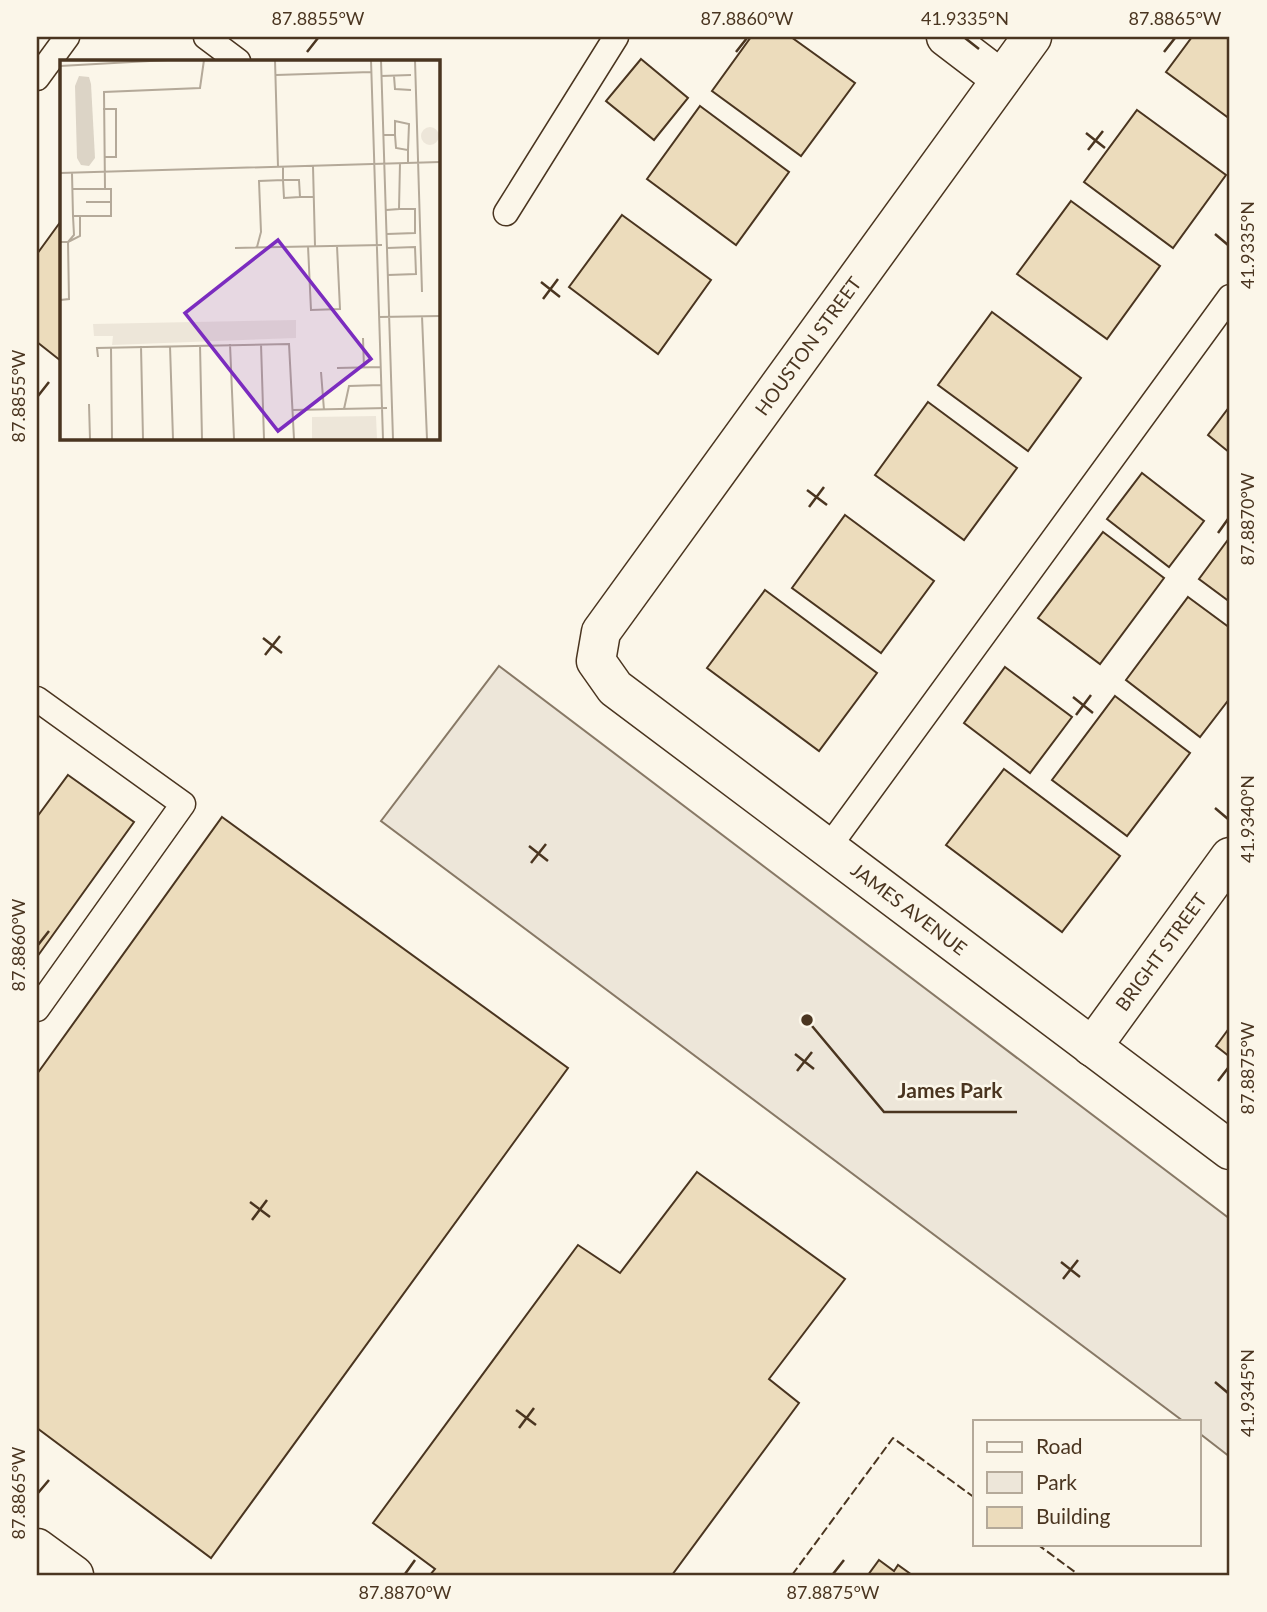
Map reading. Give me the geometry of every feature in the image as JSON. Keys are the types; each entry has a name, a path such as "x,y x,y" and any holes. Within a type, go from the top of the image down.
{"street":[{"path":"946,37 1002,79"},
{"name":"HOUSTON STREET","path":"596,661 601,632 1032,37"},
{"name":"JAMES AVENUE","path":"596,661 615,688 1230,1150"},
{"name":"BRIGHT STREET","path":"1092,1047 1230,857"},
{"path":"37,1548 74,1575"}],"lane":[{"path":"37,78 67,37"},
{"path":"206,37 237,60"},
{"path":"506,213 616,37"},
{"path":"828,848 1230,297"},
{"path":"37,699 183,804 37,1009"}],"green space":[{"path":"499,666 1230,1219 1230,1457 1200,1434 1200,1420 1182,1420 381,821"}],"building":[{"path":"751,37 791,37 855,83 801,156 712,91"},
{"path":"1192,37 1230,37 1230,119 1166,72"},
{"path":"641,59 688,98 654,140 606,101"},
{"path":"700,106 789,172 736,245 647,179"},
{"path":"1137,110 1226,175 1173,248 1084,182"},
{"path":"1071,201 1160,266 1107,339 1017,274"},
{"path":"622,215 711,280 658,354 569,287"},
{"path":"60,222 60,360 37,342 37,254"},
{"path":"992,312 1081,378 1028,451 938,385"},
{"path":"928,402 1017,468 964,540 875,475"},
{"path":"1230,406 1230,453 1208,435"},
{"path":"1142,473 1204,521 1169,567 1107,519"},
{"path":"845,515 934,581 881,653 792,588"},
{"path":"1103,532 1164,578 1100,664 1038,618"},
{"path":"1230,537 1230,602 1199,579"},
{"path":"765,590 877,673 819,751 707,668"},
{"path":"1188,597 1230,628 1230,698 1200,737 1126,680"},
{"path":"1005,667 1072,717 1030,773 964,723"},
{"path":"1115,696 1190,753 1127,836 1052,780"},
{"path":"1004,769 1120,856 1062,932 946,845"},
{"path":"68,775 134,822 37,957 37,817"},
{"path":"222,817 568,1068 211,1558 37,1428 37,1074"},
{"path":"1230,1027 1230,1057 1216,1046"},
{"path":"697,1172 845,1279 769,1379 799,1403 672,1575 430,1575 435,1569 373,1523 578,1245 620,1273"},
{"path":"879,1560 894,1571 898,1565 912,1575 868,1575"}],"fence":[{"path":"792,1575 893,1438 973,1497"},
{"path":"1040,1546 1079,1575"}],"place":[{"name":"James Park","path":"807,1020"}]}
